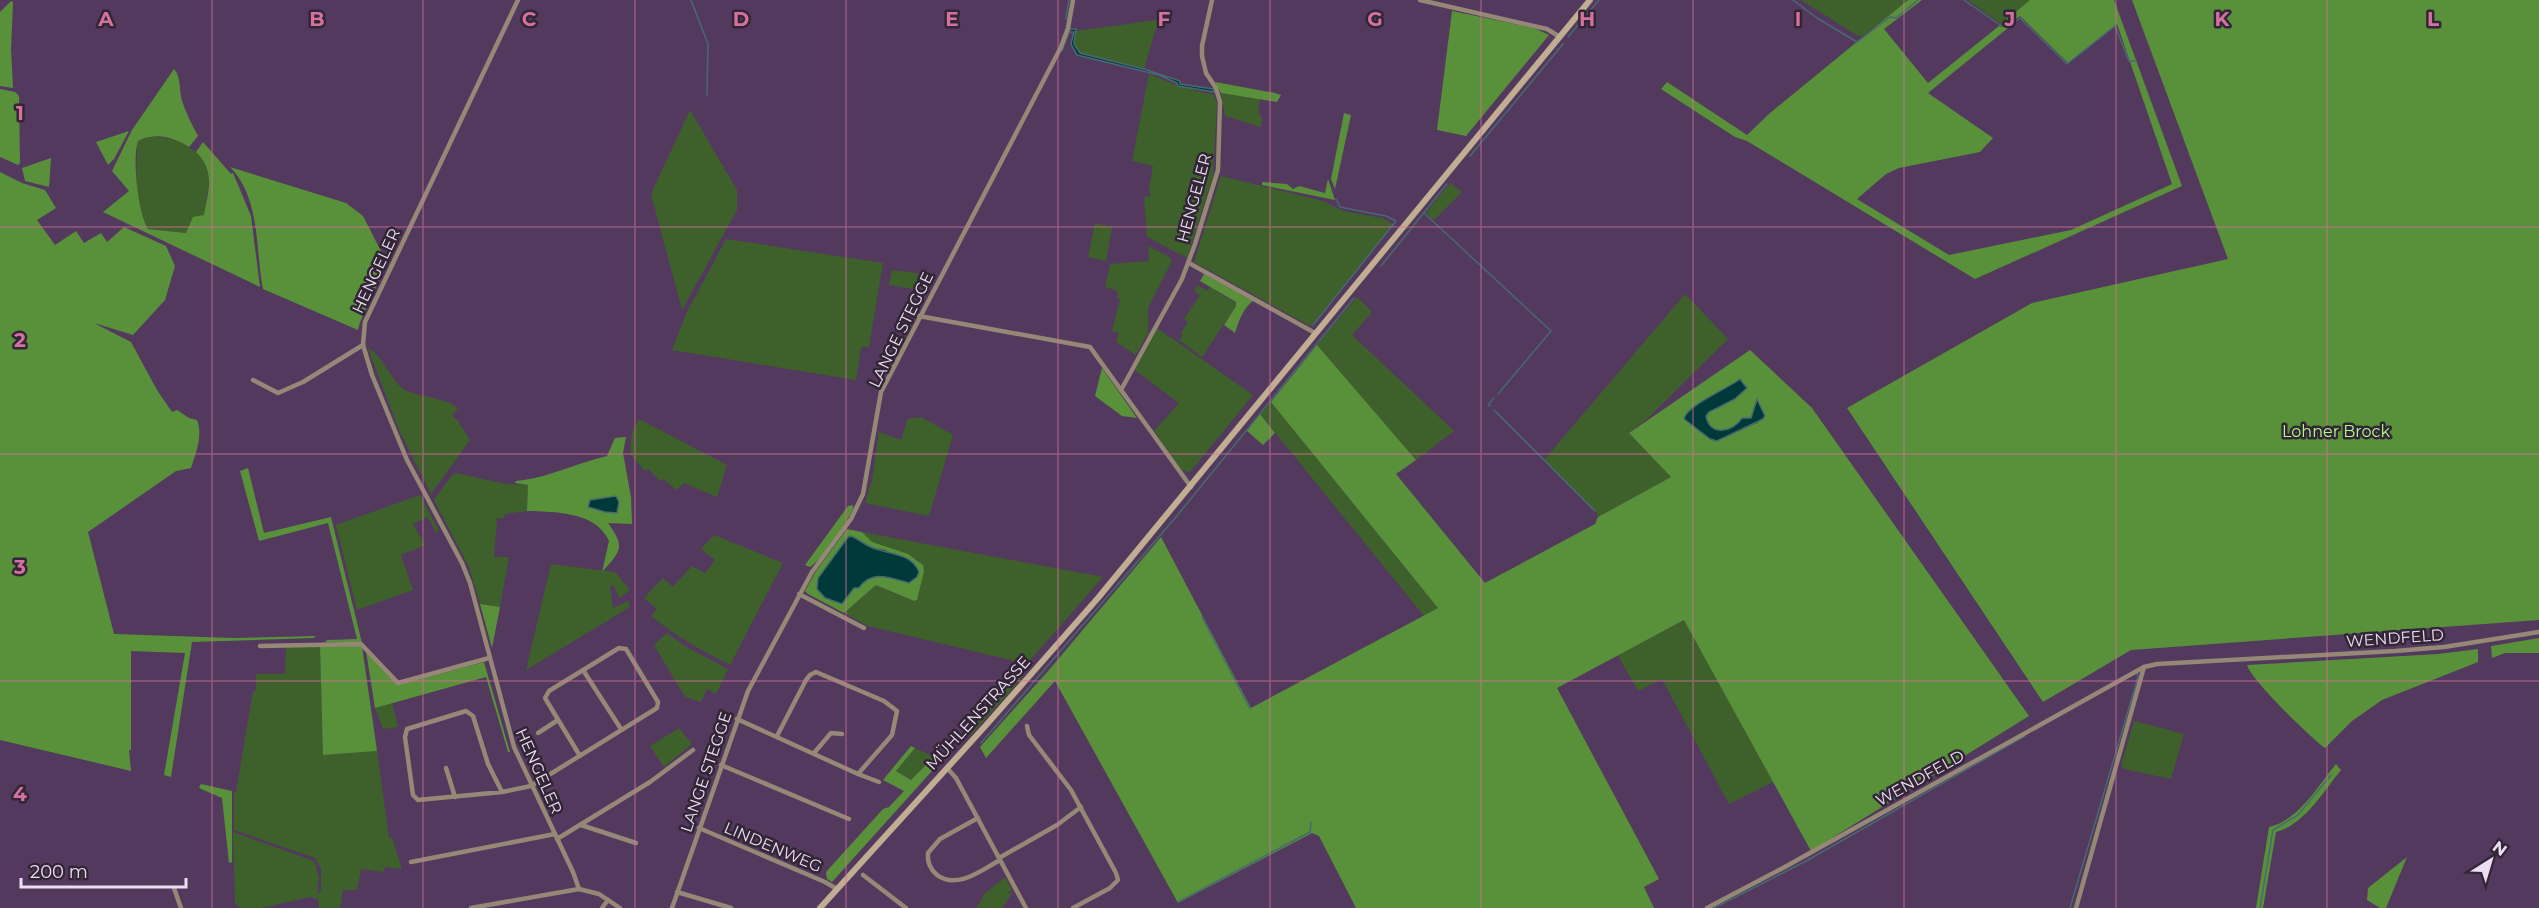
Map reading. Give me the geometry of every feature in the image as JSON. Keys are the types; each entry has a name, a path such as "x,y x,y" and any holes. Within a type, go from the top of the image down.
{"main road":[{"name":"MÜHLENSTRASSE","path":"820,908 1042,662 1152,533 1590,0"}],"street":[{"name":"HENGELER","path":"518,0 365,322 363,345 398,442 466,573 508,732 579,889"},
{"name":"LANGE STEGGE","path":"672,908 737,719 754,680 799,594 812,572 851,519 863,494 881,392 1061,47 1068,28 1073,0"},
{"name":"HENGELER","path":"1121,390 1189,263 1219,163 1220,102 1216,88 1206,73 1202,56 1212,0"},
{"path":"1420,0 1547,29 1560,37"},
{"name":"HENGELER","path":"1189,263 1315,333"},
{"path":"919,316 1084,345 1094,351 1191,487"},
{"path":"253,380 278,393 303,382 363,345"},
{"path":"799,594 864,628"},
{"name":"WENDFELD","path":"1707,908 2144,667 2157,664 2444,647 2539,632"},
{"path":"260,646 361,644 398,683 489,658"},
{"path":"502,792 488,764 473,716 466,711 407,729 405,737 415,798 422,801 502,792 531,786 580,756 621,729 657,708 658,702 626,650 619,648 549,691 545,698 580,756"},
{"path":"2076,908 2144,667"},
{"path":"583,670 621,729"},
{"path":"777,736 806,680 816,672 884,701 897,711 892,735 858,774"},
{"path":"737,719 879,782"},
{"path":"538,733 558,720"},
{"path":"1027,726 1029,735 1081,807 1118,880 1110,888 1073,908"},
{"path":"814,753 831,733 842,734"},
{"path":"411,862 556,836 580,825 650,782 693,750"},
{"path":"721,765 849,819"},
{"path":"446,768 455,797"},
{"path":"946,768 956,778 1026,908"},
{"path":"978,818 936,842 928,853 929,865 941,877 957,881 970,877 1057,825 1081,807"},
{"path":"580,825 636,843"},
{"name":"LINDENWEG","path":"699,828 837,889"},
{"path":"863,875 906,908"},
{"path":"174,888 181,908"},
{"path":"471,908 579,889 599,894 620,908"},
{"path":"677,892 731,908"},
{"path":"602,908 608,900"}],"green space":[{"path":"1801,0 1908,0 1863,36 1858,36"},
{"path":"1908,0 1922,0 1884,29 1928,83 1999,26 2008,28 1928,93 1993,138 1980,152 1899,168 1886,174 1857,199 1949,255 2071,230 2172,184 2117,24 2068,63 2020,16 2007,26 2001,24 2030,0 2114,0 2182,186 1975,279 1747,141 1735,137 1661,89 1667,82 1747,135 1770,113"},
{"path":"1968,0 2030,0 2001,24"},
{"name":"Lohner Brock","path":"2132,0 2539,0 2539,620 2131,650 2043,702 1847,408 2032,303 2228,259"},
{"path":"11,1 13,2 11,49 13,88 0,86 0,12"},
{"path":"1452,11 1534,28 1549,35 1466,136 1437,130"},
{"path":"1163,19 1155,31 1144,69 1080,53 1074,44 1076,31"},
{"path":"174,69 179,79 181,97 198,136 189,147 158,136 138,141 136,172 144,222 148,229 186,233 193,217 204,215 208,174 202,159 196,152 203,142 231,174 233,173 251,216 260,287 103,212 129,191 112,171 132,130"},
{"path":"1149,74 1214,95 1217,103 1213,176 1187,258 1147,237 1144,197 1151,196 1149,188 1153,166 1132,161"},
{"path":"1215,82 1281,95 1277,102 1221,93"},
{"path":"0,89 15,92 19,96 20,163 18,165 0,157"},
{"path":"1221,93 1260,99 1258,112 1262,118 1261,127 1225,116"},
{"path":"690,110 737,190 737,210 682,310 651,194"},
{"path":"1344,113 1351,115 1335,189 1331,179"},
{"path":"129,131 114,159 108,165 96,142"},
{"path":"152,136 177,140 196,152 210,174 204,215 187,233 148,229 143,220 137,188 137,145 138,141"},
{"path":"51,158 49,187 25,181 22,168"},
{"path":"230,167 346,203 363,216 387,263 378,258 373,269 382,274 358,330 263,289 252,209 240,180"},
{"path":"0,172 22,183 45,190 56,208 37,220 55,245 76,231 84,243 101,233 107,242 124,227 166,246 175,266 165,300 133,335 94,323 131,342 157,390 172,412 177,410 197,420 199,426 198,444 191,468 176,471 88,532 114,634 233,638 316,636 313,638 192,642 171,777 164,775 185,653 131,651 131,750 129,750 131,771 0,740"},
{"path":"1221,176 1323,201 1343,211 1382,218 1393,224 1311,326 1194,262"},
{"path":"1328,179 1335,200 1262,185 1262,182 1287,184 1293,189 1299,186 1325,193"},
{"path":"1450,183 1462,192 1434,220 1426,213"},
{"path":"1095,223 1112,227 1106,261 1088,257"},
{"path":"726,239 883,263 869,347 861,347 856,380 672,350 686,314"},
{"path":"1148,246 1168,256 1172,261 1148,308 1148,333 1136,355 1116,342 1119,333 1112,331 1120,299 1117,298 1118,291 1105,287 1110,264 1149,261"},
{"path":"892,270 922,274 920,290 889,285"},
{"path":"1204,274 1253,301 1244,311 1235,333 1224,325 1236,306 1236,302 1200,281"},
{"path":"1198,285 1207,291 1210,287 1237,304 1202,357 1179,340 1188,322 1184,319 1200,295 1194,291"},
{"path":"1685,294 1728,339 1649,417 1629,433 1671,477 1598,517 1596,511 1544,460"},
{"path":"1357,297 1372,312 1352,335 1454,431 1416,460 1317,345"},
{"path":"1157,328 1253,395 1190,472 1181,470 1154,431 1179,403 1135,370"},
{"path":"1317,345 1416,460 1396,474 1485,583 1595,524 1598,517 1671,477 1629,433 1750,350 1812,408 2029,716 1811,851 1684,620 1557,688 1659,879 1644,887 1654,908 1356,908 1319,836 1312,833 1178,903 1055,681 986,758 980,747 1049,670 1161,537 1251,708 1438,608 1271,402","holes":["1740,380 1745,390 1721,407 1709,412 1706,420 1712,428 1720,432 1737,425 1744,418 1751,418 1754,407 1759,422 1717,441 1710,439 1684,419 1687,413 1700,402"]},
{"path":"368,348 379,357 400,387 445,401 458,408 452,416 470,440 431,494 399,430"},
{"path":"1102,368 1137,418 1122,416 1095,396"},
{"path":"1271,402 1438,608 1424,616 1260,414"},
{"path":"1260,414 1275,433 1263,445 1247,431"},
{"path":"921,417 953,435 929,516 865,503 872,480 879,432 901,440 908,419"},
{"path":"639,419 727,465 717,497 684,483 677,490 663,479 660,481 649,469 645,471 630,454 632,432"},
{"path":"626,437 623,453 631,497 632,524 608,523 617,538 619,548 602,572 609,541 603,531 594,524 573,515 527,511 528,485 515,483 607,456 615,438"},
{"path":"248,468 264,533 331,517 362,643 325,642 327,640 357,639 328,523 259,541 240,471"},
{"path":"456,473 506,484 528,485 527,511 505,514 504,518 497,518 494,557 509,557 500,607 480,604 469,567 434,500 452,475"},
{"path":"420,495 439,531 436,533 428,517 413,524 425,545 401,555 413,590 357,610 336,525"},
{"path":"853,505 853,509 828,549 816,563 810,567 805,565 848,506"},
{"path":"847,529 862,532 872,542 908,554 923,565 924,571 917,600 914,601 876,585 844,613 805,591 816,571","holes":["851,536 874,548 886,550 909,583 882,576 870,578 845,597 825,598 818,578 848,537"]},
{"path":"862,532 1103,577 1027,664 868,626 844,613 876,585 913,601 924,571 918,560 872,542"},
{"path":"714,535 783,563 730,665 689,643 651,616 657,609 644,598 663,578 673,587 692,566 705,573 715,560 701,549"},
{"path":"551,564 615,572 630,590 619,598 614,586 610,586 613,608 628,601 630,607 526,670"},
{"path":"480,604 500,607 492,648"},
{"path":"1685,620 1773,782 1729,804 1662,679 1638,691 1618,655"},
{"path":"667,633 685,646 728,669 716,694 707,689 701,702 685,697 654,645"},
{"path":"2539,638 2539,653 2505,653 2492,658 2491,646"},
{"path":"320,646 323,755 377,751 389,838 392,838 402,869 385,867 384,872 361,869 357,890 343,890 340,908 319,908 318,899 310,897 261,908 240,908 235,903 233,832 314,861 319,877 317,894 321,891 321,869 315,858 234,830 234,792 236,792 253,691 256,691 256,674 285,674 286,647"},
{"path":"320,646 362,646 377,751 323,755"},
{"path":"2478,649 2478,662 2382,700 2352,721 2325,748 2270,695 2247,665 2438,654"},
{"path":"366,651 398,685 484,662 510,752 508,752 486,677 375,708"},
{"path":"1020,672 1022,678 971,735 965,734"},
{"path":"392,703 398,727 383,729 375,708"},
{"path":"2134,721 2184,734 2171,779 2124,769 2121,766"},
{"path":"679,728 692,744 664,767 650,746"},
{"path":"911,746 915,748 896,771 911,780 934,757 941,761 832,882 827,879 826,872 883,809 889,807 904,791 883,780"},
{"path":"915,748 934,757 912,780 896,771"},
{"path":"2336,764 2341,770 2312,807 2295,822 2276,832 2263,908 2256,908 2269,827 2280,823 2298,810"},
{"path":"201,784 232,791 232,862 229,863 222,798 201,789 199,787"},
{"path":"2407,857 2386,908 2380,908 2367,900 2368,888"},
{"path":"1005,877 1012,890 1008,892 1009,894 1013,892 1002,908 976,908 982,896"}],"shaded area":[{"path":"1070,29 1076,29 1074,44 1080,53 1144,69 1180,81 1180,84 1213,89 1214,92 1178,86 1177,83 1159,75 1077,55 1071,44 1074,32 1070,32"},
{"path":"1740,379 1747,388 1735,399 1709,412 1706,416 1708,423 1717,430 1733,427 1742,418 1751,418 1757,399 1765,416 1763,419 1717,441 1710,439 1684,419 1692,408"},
{"path":"616,496 619,502 617,513 588,507 590,500"},
{"path":"851,536 873,548 911,561 919,572 917,577 909,583 882,576 870,578 859,588 854,588 842,604 825,598 817,589 818,578"}],"waterway":[{"path":"691,0 708,44 707,95"},
{"path":"1066,19 1069,0"},
{"path":"1568,37 1599,0"},
{"path":"1793,0 1817,18 1857,42 1890,17 1896,18 1918,0"},
{"path":"1964,0 2000,25 2008,27 2020,18 2067,64 2115,26 2129,61 2136,61"},
{"path":"1062,51 1069,32"},
{"path":"1470,156 1563,44"},
{"path":"1381,266 1447,184"},
{"path":"1313,325 1396,221 1386,216 1340,207 1336,199"},
{"path":"1424,213 1551,331 1498,394"},
{"path":"981,743 1176,517 1354,298"},
{"path":"1490,406 1488,405 1494,398"},
{"path":"1494,410 1595,511"},
{"path":"1202,617 1250,709"},
{"path":"2070,908 2138,677 2137,673"},
{"path":"1714,908 1808,860 2025,736"},
{"path":"2260,908 2273,830 2298,815 2331,775"},
{"path":"1178,902 1310,832 1311,822"}]}
